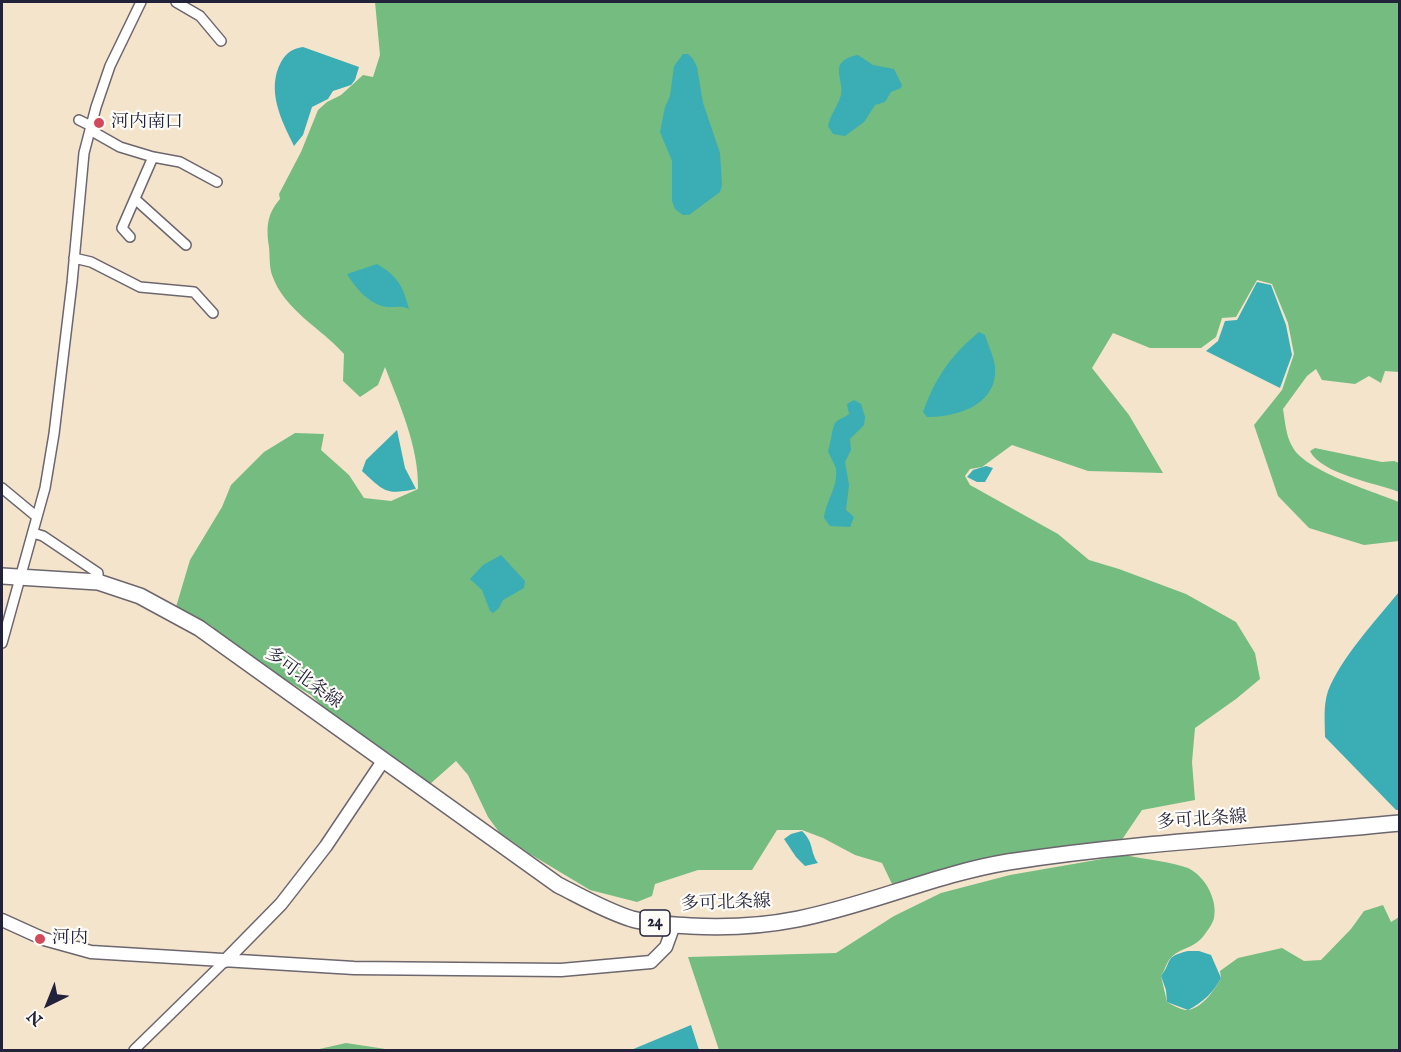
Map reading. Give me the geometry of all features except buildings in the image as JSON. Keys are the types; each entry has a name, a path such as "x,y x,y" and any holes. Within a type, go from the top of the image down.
{"main road":[{"name":"多可北条線","path":"2,576 98,582 140,596 199,628 558,885 596,905 633,919 674,926 760,925 800,919 933,880 1006,863 1165,842 1400,823"}],"street":[{"path":"2,644 45,488 54,434 84,153 110,66 141,2"},
{"path":"176,2 200,16 221,41"},
{"path":"79,120 120,147 180,162 217,182"},
{"path":"130,237 122,228 153,157"},
{"path":"135,199 186,245"},
{"path":"74,258 91,262 140,287 194,292 213,313"},
{"path":"2,488 38,517"},
{"path":"33,533 43,536 98,573 98,582"},
{"path":"134,1050 281,904 326,846 383,761"},
{"path":"2,920 44,939 91,952 354,968 561,970 651,962 666,947 674,926"}],"green space":[{"path":"375,2 1399,2 1399,372 1385,371 1381,383 1369,376 1355,384 1322,380 1316,369 1307,376 1283,409 1288,438 1299,455 1310,464 1324,472 1399,502 1399,541 1364,545 1309,528 1278,496 1254,425 1282,390 1294,354 1288,323 1272,284 1257,280 1236,317 1222,318 1216,337 1201,348 1150,348 1113,333 1092,368 1129,415 1163,473 1088,471 1012,445 982,467 970,469 965,476 970,485 1058,534 1089,560 1186,594 1236,622 1255,653 1260,679 1195,728 1192,762 1195,800 1142,810 1121,841 952,869 892,884 882,863 855,855 802,830 777,830 752,870 698,870 655,884 652,896 637,902 590,890 530,854 499,832 488,817 468,775 456,761 430,784 327,711 311,695 227,645 212,626 176,607 190,560 222,507 231,485 264,452 295,433 324,434 321,450 349,475 364,498 391,501 418,489 412,442 385,367 378,385 360,397 343,381 344,354 294,309 278,287 270,265 268,233 270,216 280,199 279,194 301,152 318,110 341,95 363,75 373,77 380,55"},
{"path":"1315,448 1382,462 1399,463 1399,492 1350,477 1325,466 1310,451"},
{"path":"1125,855 1188,868 1200,877 1212,896 1215,911 1209,928 1202,938 1172,956 1161,976 1167,1002 1185,1010 1196,1007 1206,999 1221,978 1220,971 1238,958 1282,948 1304,961 1321,960 1351,929 1364,911 1383,905 1391,922 1399,917 1399,1050 719,1050 688,957 836,953 894,916 941,893 1010,875"},
{"path":"346,1043 392,1050 315,1050"}],"water":[{"path":"303,47 359,67 351,85 333,91 328,99 312,107 303,135 294,146 280,115 275,83 285,56"},
{"path":"683,54 688,54 697,67 703,103 720,153 722,185 720,192 689,215 683,215 675,209 672,201 672,161 660,132 665,107 670,96 674,66"},
{"path":"858,55 873,65 894,69 902,85 901,88 891,92 885,102 875,105 864,122 845,136 833,134 828,126 841,95 840,66 848,58"},
{"path":"377,264 399,283 409,309 376,304 357,289 347,274"},
{"path":"1257,282 1271,285 1286,325 1292,355 1280,388 1206,351 1218,341 1225,321 1237,320"},
{"path":"979,332 985,335 995,367 990,391 983,400 962,411 951,415 927,417 923,412 945,368"},
{"path":"854,400 861,404 865,417 864,425 850,439 851,450 845,462 849,485 846,510 854,517 850,527 830,526 824,518 835,482 836,469 828,451 835,424 849,414 847,404"},
{"path":"397,430 405,468 416,489 398,492 381,488 362,471 366,460"},
{"path":"986,466 993,468 985,482 977,482 967,477 973,470"},
{"path":"501,555 525,581 524,588 503,600 493,613 490,611 482,590 470,579 483,565"},
{"path":"1399,592 1400,810 1396,810 1325,737 1325,702 1341,666"},
{"path":"802,831 809,840 818,863 805,866 784,839"},
{"path":"1188,951 1199,951 1211,955 1221,978 1207,997 1188,1010 1167,1002 1161,976 1175,955"},
{"path":"691,1025 699,1050 631,1050"}],"place":[{"name":"河内南口","path":"99,123"},
{"name":"河内","path":"40,939"}]}
